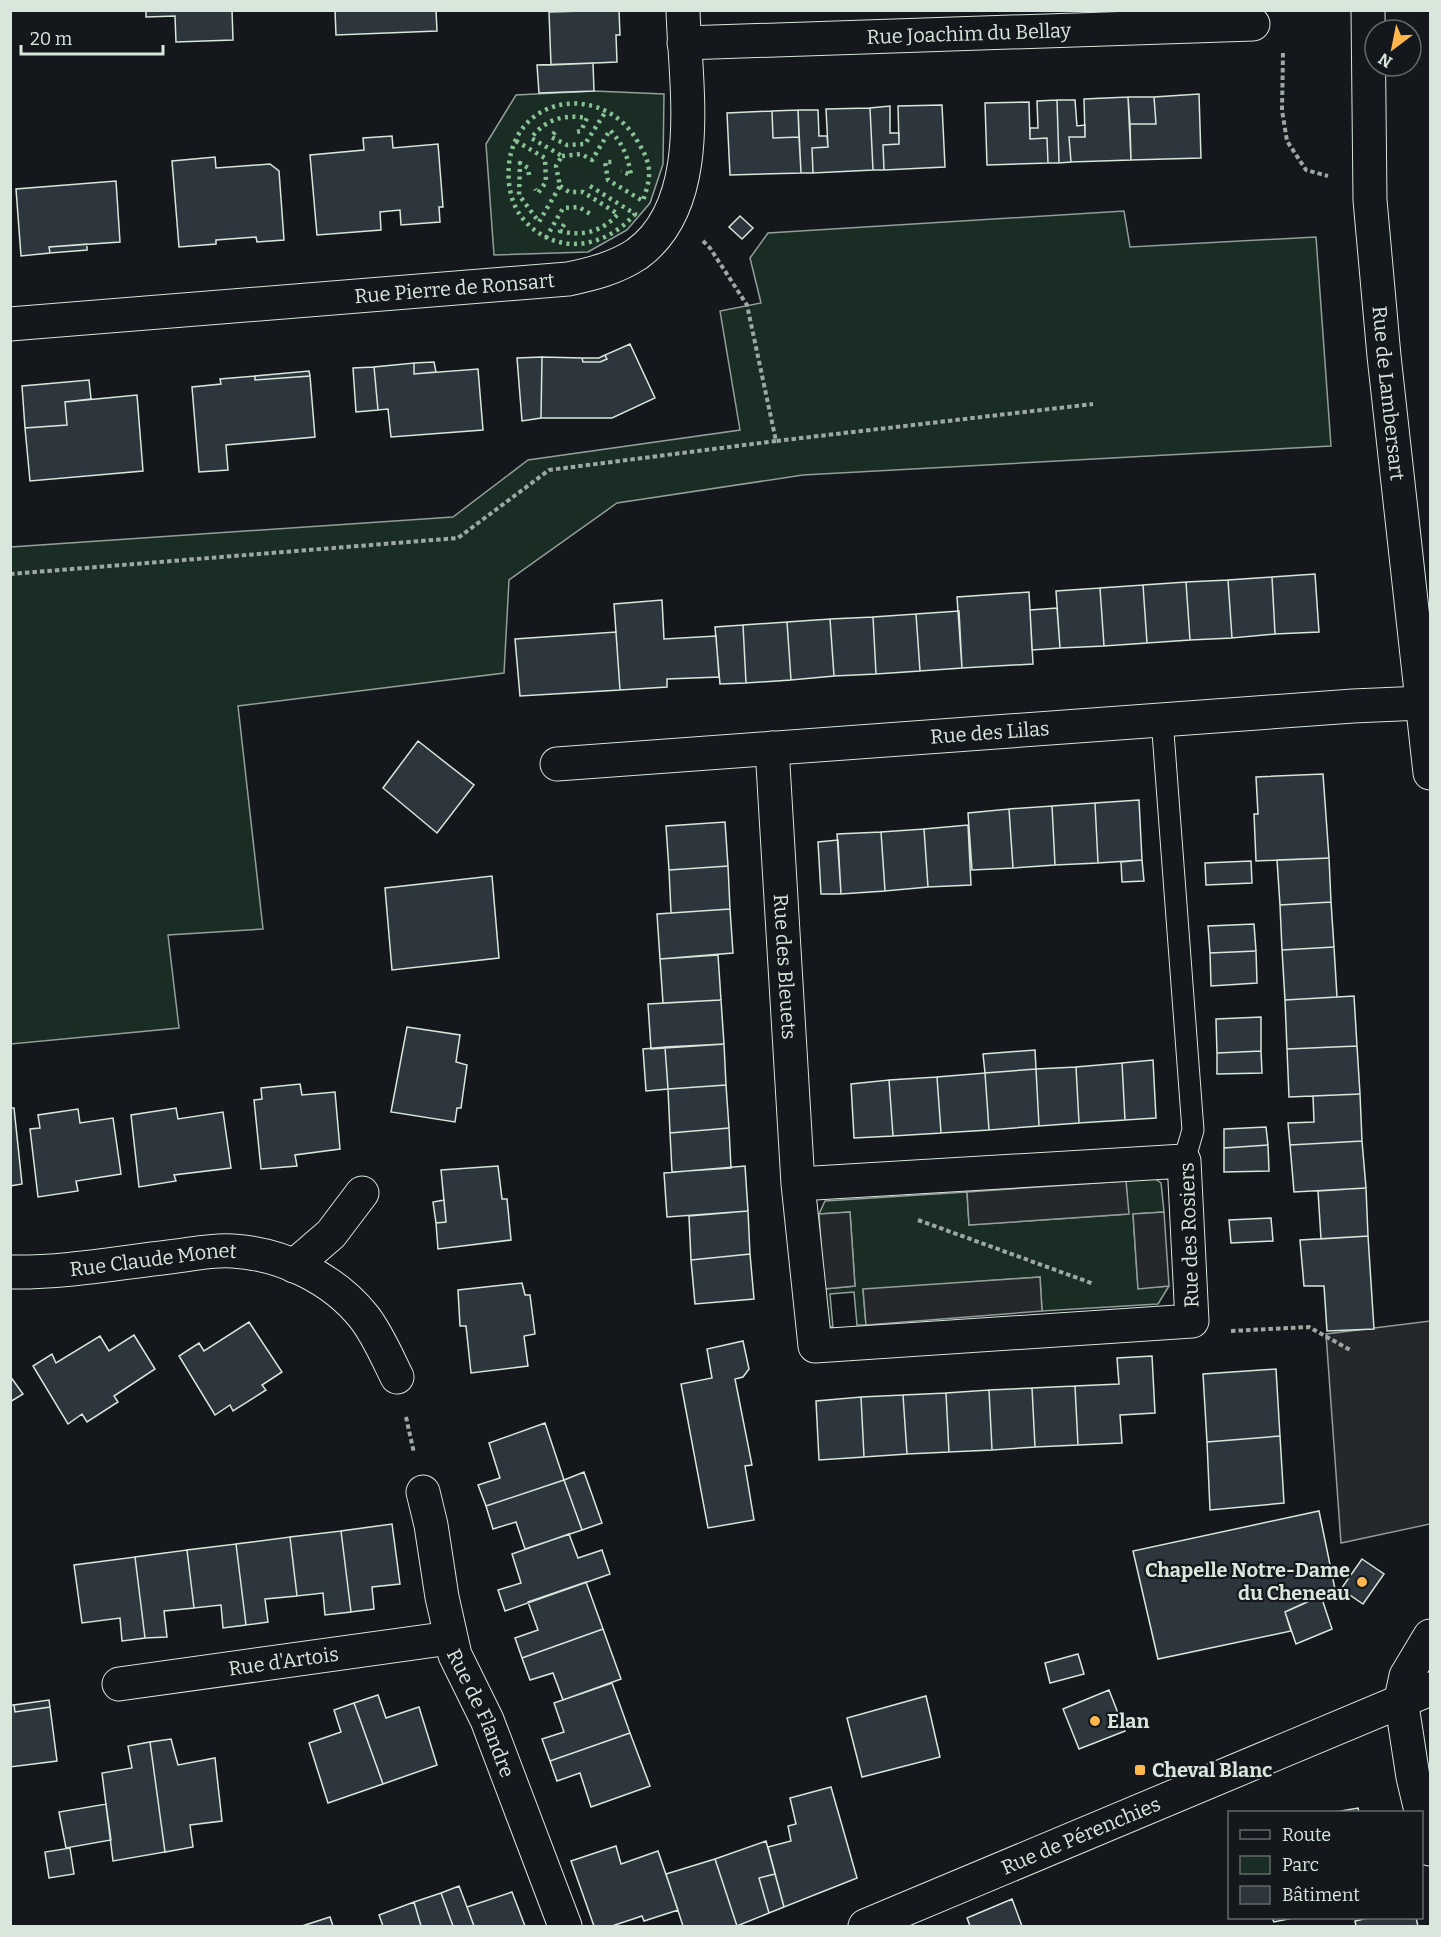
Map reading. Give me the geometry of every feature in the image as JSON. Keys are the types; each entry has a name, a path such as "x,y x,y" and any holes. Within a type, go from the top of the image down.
{"street":[{"name":"Rue Pierre de Ronsart","path":"10,324 568,279 597,273 638,253 656,234 670,213 680,190 685,167 682,10"},
{"name":"Rue de Lambersart","path":"1368,12 1370,200 1382,335 1431,773"},
{"name":"Rue Joachim du Bellay","path":"684,43 1253,24"},
{"name":"Rue des Lilas","path":"557,764 1162,719 1422,703"},
{"name":"Rue des Bleuets","path":"772,748 798,1184"},
{"path":"798,1184 1184,1161"},
{"name":"Rue des Rosiers","path":"798,1184 815,1346 1192,1321 1184,1161"},
{"path":"294,1266 326,1239 362,1193"},
{"name":"Rue Claude Monet","path":"10,1272 64,1269 232,1251 294,1266 320,1278 342,1295 364,1317 379,1339 397,1377"},
{"name":"Rue de Flandre","path":"423,1492 455,1655 487,1720 565,1926"},
{"path":"1422,1811 1413,1776 1416,1694 1406,1676 1431,1636"},
{"name":"Rue d'Artois","path":"119,1684 450,1638"},
{"name":"Rue de Pérenchies","path":"865,1926 1416,1694"},
{"path":"1423,1816 1431,1848"}],"lane":[{"name":"Rue des Rosiers","path":"1162,719 1192,1130 1184,1161"}],"path":[{"path":"1284,46 1282,110 1287,141 1306,170 1326,174 1370,200"},
{"path":"670,213 710,248 747,305 776,441"},
{"path":"10,574 458,538 549,470 1093,404"},
{"path":"916,1219 1105,1288"},
{"path":"1192,1321 1215,1332 1309,1327 1352,1351"},
{"path":"397,1377 423,1492"}],"green space":[{"path":"594,91 664,94 663,164 650,203 627,230 588,252 494,255 486,144 516,95"},
{"path":"1124,211 1130,247 1316,237 1331,446 803,475 617,503 509,580 504,673 238,706 263,929 168,935 179,1028 11,1044 11,547 453,517 528,460 740,430 720,311 761,303 750,258 768,233"},
{"path":"1154,1178 1161,1183 1164,1212 1133,1214 1138,1288 1169,1286 1158,1304 1042,1311 1040,1277 863,1290 866,1325 857,1325 854,1292 830,1294 833,1328 824,1322 824,1289 855,1286 850,1212 819,1214 825,1201 967,1192 969,1225 1128,1214 1126,1181"}],"shaded area":[{"path":"1126,1181 1129,1214 969,1225 967,1192"},
{"path":"850,1212 855,1286 824,1289 819,1214"},
{"path":"1164,1212 1169,1286 1138,1289 1133,1214"},
{"path":"1040,1277 1042,1311 866,1325 863,1289"},
{"path":"1430,1321 1430,1524 1341,1543 1326,1334"}],"building":[{"path":"146,10 232,10 233,40 176,42 175,16 146,17"},
{"path":"335,10 436,10 437,31 336,35"},
{"path":"549,10 593,10 549,12"},
{"path":"619,10 620,35 616,35 617,62 551,65 549,12"},
{"path":"593,63 594,91 539,93 537,65"},
{"path":"1199,94 1201,158 1131,160 1130,124 1156,124 1154,97"},
{"path":"1128,97 1154,97 1156,124 1130,124"},
{"path":"1128,97 1131,160 1071,162 1069,137 1085,137 1084,99"},
{"path":"1057,100 1075,100 1077,126 1085,125 1085,137 1069,137 1071,162 1059,163"},
{"path":"1057,100 1059,163 1048,163 1047,138 1030,139 1030,128 1038,128 1037,101"},
{"path":"1029,102 1030,139 1047,138 1048,163 987,165 985,103"},
{"path":"942,105 945,167 884,170 883,145 899,144 898,106"},
{"path":"890,106 890,133 899,133 899,144 883,145 884,170 873,170 870,108"},
{"path":"870,108 873,170 813,173 812,148 828,147 826,109"},
{"path":"798,110 799,137 773,138 772,111"},
{"path":"798,110 818,110 819,136 827,136 828,147 812,148 813,173 801,173"},
{"path":"772,111 773,138 799,137 801,173 730,175 727,113"},
{"path":"392,136 393,148 438,144 443,207 439,207 440,222 401,225 400,210 380,212 381,230 317,235 310,155 364,150 363,138"},
{"path":"215,157 216,168 270,164 279,171 284,240 257,242 256,237 216,240 216,244 179,247 172,161"},
{"path":"116,181 120,242 49,247 50,253 21,256 16,189"},
{"path":"740,216 753,228 742,239 729,227"},
{"path":"87,244 87,250 50,253 49,247"},
{"path":"630,344 655,398 612,418 541,418 542,357 582,358 583,362 600,362 607,359 605,355"},
{"path":"605,355 607,359 600,362 583,362 582,358 599,358"},
{"path":"542,357 541,418 522,421 517,358"},
{"path":"434,362 436,372 414,374 414,363"},
{"path":"414,363 414,374 478,369 483,430 391,437 388,409 378,410 374,367"},
{"path":"374,367 378,410 356,412 353,368"},
{"path":"309,371 310,376 255,380 255,376"},
{"path":"255,376 255,380 310,376 315,437 226,445 228,470 199,472 192,387 221,384 220,379"},
{"path":"89,380 91,399 65,402 67,425 25,428 22,386"},
{"path":"137,395 143,471 30,481 25,428 67,425 65,402"},
{"path":"1315,574 1319,632 1275,634 1272,577"},
{"path":"1272,577 1275,634 1232,638 1228,580"},
{"path":"1228,580 1232,638 1190,640 1186,582"},
{"path":"1186,582 1190,640 1147,643 1143,585"},
{"path":"1143,585 1147,643 1104,646 1100,588"},
{"path":"1100,588 1104,646 1060,648 1056,591"},
{"path":"1029,592 1033,664 962,668 957,597"},
{"path":"662,600 664,639 716,636 719,677 667,679 667,687 620,690 614,604"},
{"path":"1057,608 1060,648 1032,650 1030,610"},
{"path":"959,611 962,668 920,671 916,614"},
{"path":"916,614 920,671 876,674 873,617"},
{"path":"873,617 876,674 834,676 830,619"},
{"path":"830,619 834,676 791,680 787,622"},
{"path":"787,622 791,680 746,683 743,625"},
{"path":"743,625 746,683 720,684 715,627"},
{"path":"616,632 620,690 520,696 515,639"},
{"path":"418,741 474,785 437,833 383,788"},
{"path":"1323,774 1329,858 1256,861 1254,814 1258,814 1256,777"},
{"path":"1139,800 1142,860 1098,863 1095,803"},
{"path":"1095,803 1098,863 1055,865 1052,806"},
{"path":"1052,806 1055,865 1013,868 1009,809"},
{"path":"1009,809 1013,868 972,870 968,813"},
{"path":"725,822 728,866 669,870 666,826"},
{"path":"968,825 971,885 928,887 924,829"},
{"path":"924,829 928,887 885,891 881,832"},
{"path":"881,832 885,891 841,894 837,834"},
{"path":"838,840 841,894 821,894 818,842"},
{"path":"1329,858 1331,902 1280,905 1277,860"},
{"path":"1142,860 1144,881 1122,882 1121,862"},
{"path":"1251,861 1252,883 1206,885 1205,863"},
{"path":"728,866 730,909 671,913 669,870"},
{"path":"492,876 499,958 392,970 385,888"},
{"path":"1331,902 1334,947 1282,950 1280,905"},
{"path":"730,909 733,953 660,959 657,914"},
{"path":"1254,924 1256,951 1210,953 1208,926"},
{"path":"1334,947 1337,997 1285,1000 1282,950"},
{"path":"1256,951 1257,983 1211,986 1210,953"},
{"path":"718,955 721,1000 663,1003 660,959"},
{"path":"1354,996 1357,1046 1287,1049 1285,1000"},
{"path":"721,1000 724,1044 651,1049 648,1004"},
{"path":"1261,1017 1261,1051 1217,1053 1216,1019"},
{"path":"407,1027 460,1035 456,1062 467,1065 461,1108 457,1108 455,1122 391,1112"},
{"path":"724,1044 726,1085 668,1089 665,1047"},
{"path":"1357,1046 1360,1094 1289,1097 1287,1049"},
{"path":"665,1047 668,1089 646,1091 643,1049"},
{"path":"1035,1050 1036,1069 985,1073 983,1054"},
{"path":"1261,1051 1262,1073 1217,1074 1217,1053"},
{"path":"1153,1060 1156,1118 1125,1120 1122,1063"},
{"path":"1122,1063 1125,1120 1079,1123 1076,1067"},
{"path":"1076,1067 1079,1123 1039,1126 1036,1069"},
{"path":"1036,1069 1039,1126 989,1130 985,1073"},
{"path":"985,1073 989,1130 941,1133 937,1077"},
{"path":"937,1077 941,1133 893,1136 889,1080"},
{"path":"889,1080 893,1136 854,1138 851,1084"},
{"path":"300,1084 302,1095 335,1092 340,1149 295,1155 297,1166 261,1169 254,1100 262,1099 261,1088"},
{"path":"726,1085 729,1128 670,1133 668,1089"},
{"path":"1360,1094 1362,1141 1290,1145 1288,1123 1314,1122 1313,1096"},
{"path":"10,1108 14,1108 22,1184 10,1186"},
{"path":"176,1108 178,1119 223,1112 231,1168 174,1175 176,1181 139,1187 131,1115"},
{"path":"78,1109 80,1123 113,1118 121,1174 76,1181 78,1191 38,1197 30,1129 40,1128 38,1115"},
{"path":"1266,1127 1268,1145 1224,1148 1224,1129"},
{"path":"729,1128 731,1168 672,1172 670,1133"},
{"path":"1362,1141 1366,1188 1294,1192 1290,1145"},
{"path":"1268,1145 1269,1171 1224,1172 1224,1148"},
{"path":"498,1166 502,1199 507,1199 511,1240 438,1249 436,1223 446,1222 441,1170"},
{"path":"745,1166 748,1211 667,1217 664,1173"},
{"path":"1366,1188 1368,1236 1321,1239 1318,1191"},
{"path":"444,1200 446,1222 436,1223 433,1202"},
{"path":"748,1211 750,1254 691,1260 689,1216"},
{"path":"1271,1218 1273,1241 1231,1243 1229,1220"},
{"path":"1368,1236 1374,1329 1327,1331 1324,1286 1304,1286 1300,1240"},
{"path":"750,1254 754,1299 695,1304 691,1260"},
{"path":"522,1283 525,1295 530,1295 535,1334 524,1336 528,1366 471,1373 466,1326 460,1326 458,1290"},
{"path":"249,1322 282,1372 262,1385 266,1390 233,1411 230,1405 215,1415 179,1356 199,1343 204,1351"},
{"path":"134,1335 155,1369 114,1396 118,1402 87,1422 82,1414 68,1424 33,1366 52,1354 56,1363 100,1336 109,1351"},
{"path":"743,1341 749,1369 743,1377 735,1379 752,1465 745,1466 754,1520 708,1528 681,1384 712,1378 707,1349"},
{"path":"1152,1356 1155,1413 1120,1415 1122,1443 1078,1445 1075,1386 1119,1384 1117,1358"},
{"path":"1276,1369 1280,1436 1207,1442 1203,1374"},
{"path":"10,1376 23,1394 10,1402"},
{"path":"1075,1386 1078,1445 1035,1447 1032,1388"},
{"path":"1032,1388 1035,1447 992,1450 989,1390"},
{"path":"989,1390 992,1450 949,1452 946,1393"},
{"path":"946,1393 949,1452 907,1454 903,1395"},
{"path":"903,1395 907,1454 864,1457 861,1397"},
{"path":"861,1397 864,1457 819,1460 816,1401"},
{"path":"545,1423 564,1480 486,1506 478,1485 500,1478 489,1443"},
{"path":"1280,1436 1284,1503 1210,1510 1207,1442"},
{"path":"584,1472 602,1523 582,1530 564,1480"},
{"path":"564,1480 582,1530 525,1549 516,1522 493,1529 486,1506"},
{"path":"1319,1511 1335,1589 1285,1612 1291,1631 1158,1659 1133,1551"},
{"path":"392,1524 400,1584 372,1587 374,1609 351,1612 341,1531"},
{"path":"341,1531 351,1612 325,1615 323,1593 297,1596 290,1537"},
{"path":"569,1534 578,1558 602,1550 610,1574 505,1611 498,1590 521,1583 512,1554"},
{"path":"290,1537 297,1596 265,1599 268,1622 246,1625 236,1544"},
{"path":"236,1544 246,1625 223,1628 221,1605 194,1608 187,1550"},
{"path":"187,1550 194,1608 164,1611 167,1637 145,1638 135,1557"},
{"path":"135,1557 145,1638 122,1641 120,1618 82,1623 74,1565"},
{"name":"Chapelle Notre-Dame du Cheneau","path":"1362,1559 1384,1574 1363,1604 1341,1589"},
{"path":"586,1582 603,1629 522,1658 515,1638 538,1630 528,1602"},
{"path":"1321,1596 1332,1629 1296,1644 1285,1612"},
{"path":"603,1629 621,1679 563,1700 553,1673 530,1680 522,1658"},
{"path":"1078,1654 1084,1674 1050,1683 1045,1663"},
{"path":"612,1683 630,1733 550,1761 542,1739 564,1732 554,1703"},
{"path":"1109,1690 1125,1731 1079,1749 1063,1709"},
{"path":"378,1695 386,1718 419,1707 437,1765 383,1784 354,1703"},
{"path":"926,1696 940,1757 862,1777 847,1718"},
{"path":"49,1700 50,1707 15,1712 14,1705"},
{"path":"354,1703 383,1784 328,1803 309,1743 341,1732 334,1710"},
{"path":"10,1705 14,1705 15,1712 50,1707 57,1761 10,1767"},
{"path":"630,1733 650,1786 591,1807 580,1773 557,1781 550,1761"},
{"path":"171,1739 178,1765 215,1758 222,1821 190,1825 193,1847 165,1852 150,1742"},
{"path":"150,1742 165,1852 113,1861 102,1773 132,1768 128,1746"},
{"path":"831,1787 857,1878 784,1907 768,1847 791,1841 788,1826 796,1824 790,1798"},
{"path":"106,1804 111,1840 66,1848 59,1812"},
{"path":"1358,1808 1359,1811 1341,1811"},
{"path":"766,1841 775,1874 759,1878 769,1913 737,1926 715,1859"},
{"path":"616,1846 621,1864 658,1851 678,1910 644,1921 642,1916 612,1926 594,1926 571,1861"},
{"path":"70,1848 74,1874 49,1878 45,1852"},
{"path":"715,1859 737,1926 683,1926 666,1874"},
{"path":"775,1874 784,1907 769,1913 759,1878"},
{"path":"459,1886 474,1926 453,1926 441,1893"},
{"path":"512,1892 525,1926 474,1926 467,1907"},
{"path":"441,1893 453,1926 421,1926 414,1902"},
{"path":"1012,1899 1022,1926 970,1926 967,1918"},
{"path":"414,1902 421,1926 383,1926 379,1915"},
{"path":"330,1917 333,1926 302,1926"},
{"path":"1272,1919 1288,1919 1274,1922"},
{"path":"1416,1919 1418,1926 1356,1926 1355,1921"}],"hedge":[{"path":"590,186 635,214 623,226 610,234 581,244 551,239 537,232 524,220 513,201 509,187 509,164 516,140 528,122 545,110 565,104 586,105 606,111 625,124 646,156 649,174 643,201 608,180 605,162 613,162"},
{"path":"555,132 551,137 567,145 585,144 606,111"},
{"path":"529,175 528,168 520,163 519,195 539,222 560,186 556,166 562,156 531,138 543,126 556,119 587,118 581,131 576,132"},
{"path":"562,156 581,154 592,160 610,130 624,151 631,175 621,171"},
{"path":"516,141 545,158 546,182 538,193 535,189"},
{"path":"560,186 569,192 583,192 618,214 606,225 585,233 560,231 565,223"},
{"path":"546,238 563,208 579,207 592,215"}],"place":[{"name":"Chapelle Notre-Dame du Cheneau","path":"1362,1582"},
{"name":"Elan","path":"1095,1721"},
{"name":"Cheval Blanc","path":"1140,1770"}]}
